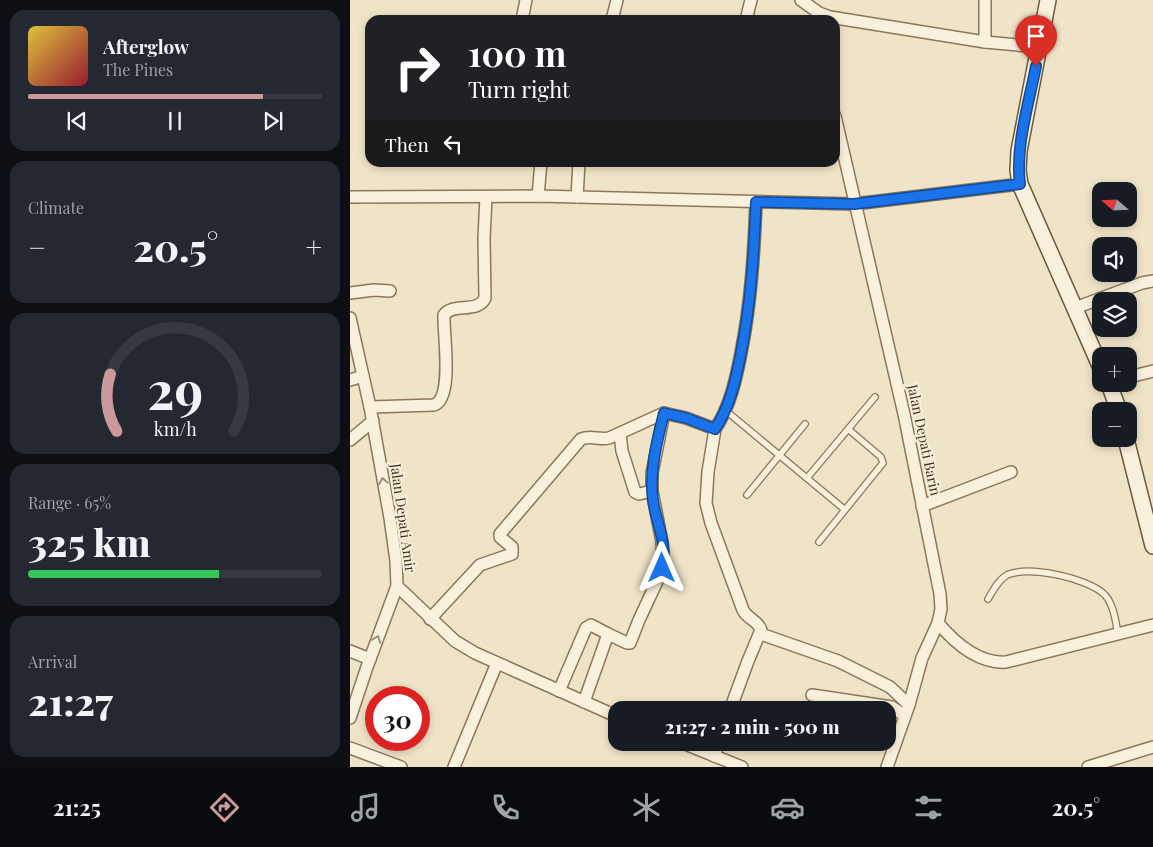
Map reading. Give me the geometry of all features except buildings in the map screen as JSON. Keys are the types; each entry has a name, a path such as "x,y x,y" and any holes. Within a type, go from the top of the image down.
{"main road":[{"path":"1048,0 1019,151 1018,170 1020,184 1092,347"},
{"path":"1128,447 1153,546"}],"street":[{"path":"523,15 526,0"},
{"path":"613,15 617,0"},
{"path":"747,15 751,0"},
{"path":"985,0 985,42"},
{"path":"803,1 824,15"},
{"path":"803,1 810,15"},
{"path":"840,19 985,42 1039,47"},
{"name":"Jalan Depati Barin","path":"840,139 904,414 940,594 941,609 938,623 922,658 888,767"},
{"path":"538,196 541,167"},
{"path":"577,197 579,167"},
{"path":"350,197 538,196 854,204 1020,184"},
{"path":"370,407 434,405 438,404 441,400 446,381 444,315 449,310 479,305 485,298 486,197"},
{"path":"733,701 760,634 759,625 746,615 740,603 709,516 706,497 715,429 722,418 736,377 747,324 754,261 756,202"},
{"path":"1075,308 1142,283 1153,281"},
{"path":"350,293 390,290"},
{"name":"Jalan Depati Amir","path":"350,318 373,421 390,518 396,561 397,586 370,659 353,696 350,718"},
{"path":"1137,376 1153,371"},
{"path":"350,380 363,376"},
{"path":"430,618 480,566 512,554 512,547 500,538 500,534 581,439 596,436 607,439 664,413 686,418 715,429"},
{"path":"559,691 586,628 591,626 630,643 662,568 664,560 652,491 652,473 664,413"},
{"path":"350,440 373,421"},
{"path":"620,434 622,450 635,492 639,494 652,491"},
{"path":"922,506 1011,472"},
{"path":"397,586 455,641 475,654 608,712"},
{"path":"938,623 953,642 976,656 998,663 1153,626"},
{"path":"584,702 608,634"},
{"path":"760,634 838,661 890,687 906,708"},
{"path":"350,651 370,659"},
{"path":"454,767 497,663"},
{"path":"812,694 906,708"},
{"path":"1088,767 1153,747"},
{"path":"350,748 401,767"},
{"path":"702,751 742,767"},
{"path":"714,756 716,751"}],"lane":[{"path":"807,478 876,397"},
{"path":"725,410 844,509"},
{"path":"747,495 805,424"},
{"path":"819,542 883,461 881,457 848,429"},
{"path":"988,599 996,585 1007,575 1018,572 1066,576 1086,584 1103,594 1110,604 1118,635"}],"route":[{"path":"662,568 664,560 659,524 653,502 652,473 664,413 686,418 715,429 722,418 736,377 747,324 754,261 756,202 854,204 1020,184 1018,170 1019,151 1036,66"}]}
